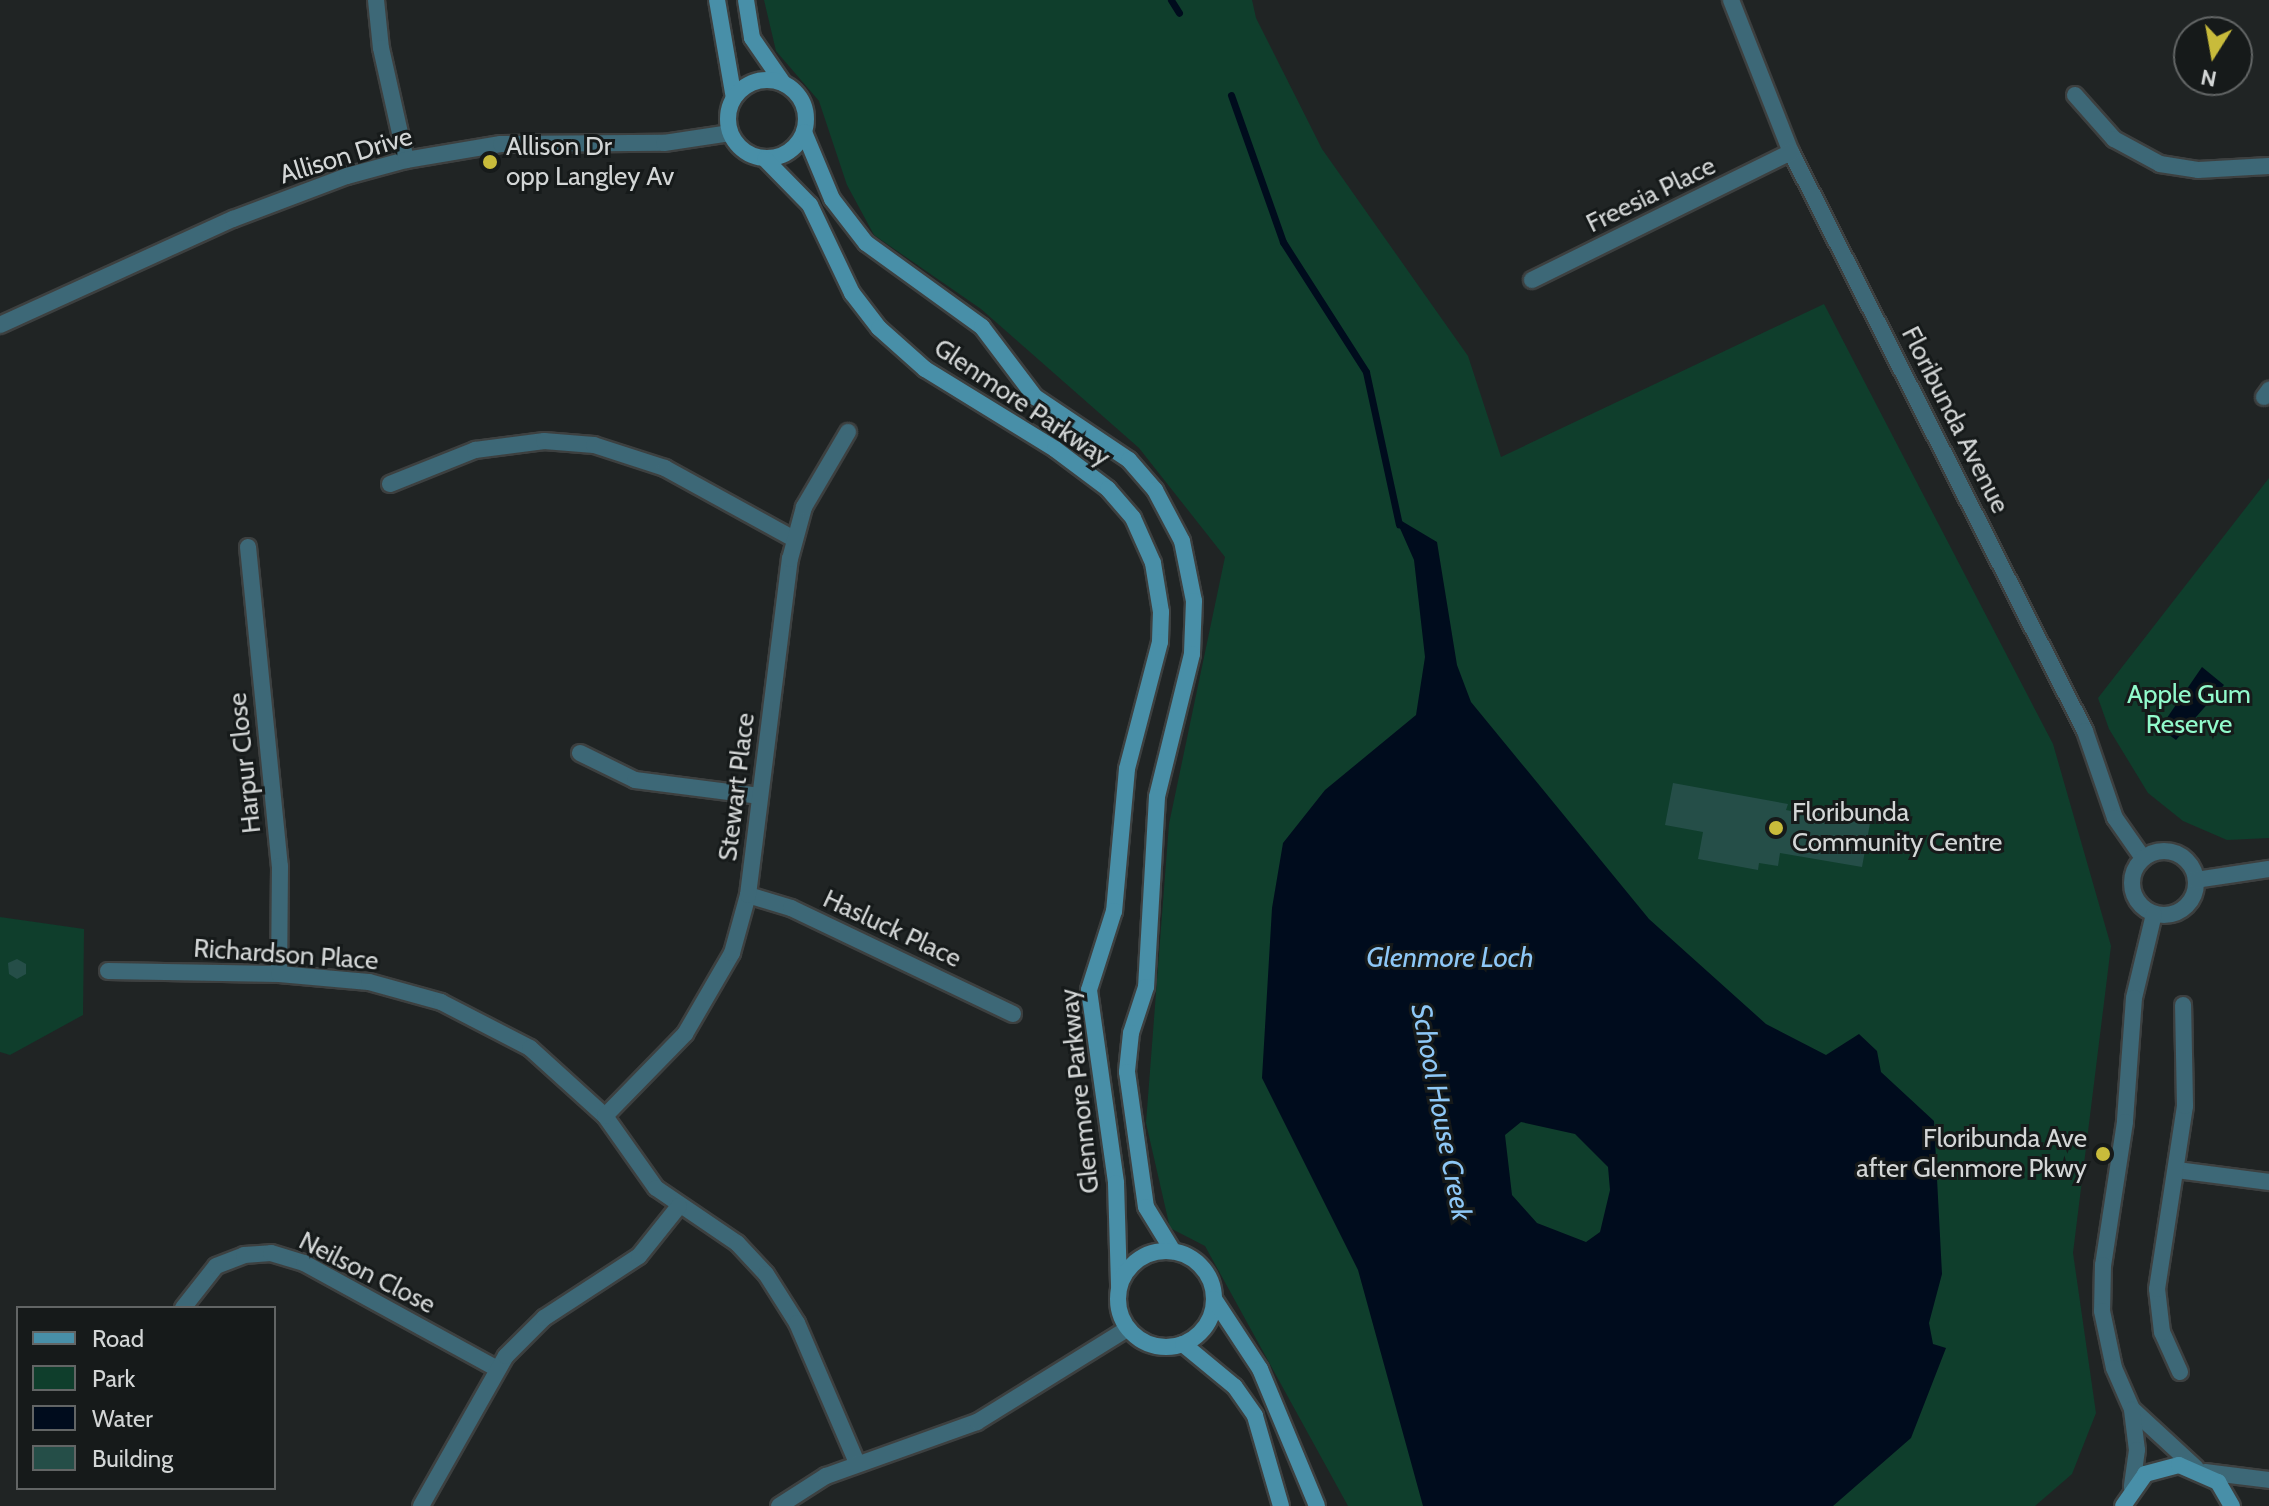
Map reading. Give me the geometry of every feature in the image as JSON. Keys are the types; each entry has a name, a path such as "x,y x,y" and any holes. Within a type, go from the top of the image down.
{"main road":[{"path":"717,0 734,98 730,133 744,151 765,159 789,152 804,132 803,103 783,83 752,38 746,0"},
{"path":"734,98 756,82 783,83"},
{"name":"Glenmore Parkway","path":"804,132 832,199 866,243 982,327 1035,397 1136,467 1155,490 1182,541 1194,601 1192,654 1157,797 1146,987 1131,1033 1127,1072 1146,1207 1173,1251"},
{"name":"Glenmore Parkway","path":"765,159 810,205 852,293 879,328 925,369 1055,449 1108,489 1133,518 1153,563 1160,642 1127,769 1114,911 1093,967 1089,990 1116,1183 1119,1287"},
{"path":"1214,1299 1203,1330 1183,1344 1158,1347 1127,1329 1117,1304 1119,1287 1140,1258 1173,1251 1202,1267 1214,1299 1260,1369 1317,1506"},
{"path":"1183,1344 1235,1387 1251,1409 1266,1443 1281,1506"},
{"path":"2125,1498 2161,1467 2201,1470 2218,1482 2232,1506"}],"street":[{"path":"376,0 381,48 406,160"},
{"name":"Floribunda Avenue","path":"1731,0 1791,152 2085,731 2115,818 2143,858"},
{"path":"2075,95 2114,139 2160,164 2198,170 2269,166"},
{"name":"Allison Drive","path":"0,325 233,219 347,176 406,160 501,144 664,143 730,133"},
{"name":"Freesia Place","path":"1532,280 1791,152"},
{"name":"Stewart Place","path":"605,1116 670,1051 709,999 732,953 748,895 794,539 810,494 848,432"},
{"path":"390,484 475,450 544,441 581,443 665,468 794,539"},
{"name":"Harpur Close","path":"248,547 280,866 279,974"},
{"path":"580,753 635,780 760,796"},
{"path":"2162,851 2181,856 2196,880 2193,898 2180,911 2154,914 2133,894 2132,875 2143,858 2162,851"},
{"path":"2196,880 2269,869"},
{"name":"Hasluck Place","path":"748,895 791,908 1013,1014"},
{"path":"2125,1498 2137,1450 2132,1409 2105,1332 2101,1277 2125,1122 2134,998 2154,914"},
{"name":"Richardson Place","path":"108,971 279,974 369,982 466,1012 530,1048 605,1116 647,1179 679,1206 737,1243 777,1288 802,1333 857,1463"},
{"path":"2180,1372 2167,1349 2158,1304 2158,1270 2177,1170 2186,1082 2183,1005"},
{"path":"2177,1170 2269,1182"},
{"path":"421,1506 496,1368 544,1318 639,1256 679,1206"},
{"name":"Neilson Close","path":"185,1306 216,1266 244,1255 271,1253 304,1263 496,1368"},
{"path":"779,1506 857,1463 977,1422 1127,1329"},
{"path":"2132,1409 2201,1470 2269,1480"}],"green space":[{"path":"764,0 1252,0 1256,18 1322,149 1468,356 1501,457 1824,304 2053,744 2111,946 2073,1253 2096,1413 2072,1474 2035,1506 1348,1506 1205,1246 1170,1228 1146,1123 1169,824 1225,557 1139,448 981,309 874,235 847,185 819,101 776,51"},
{"name":"Apple Gum Reserve","path":"2269,478 2269,838 2227,840 2183,821 2148,793 2109,729 2098,698"},
{"path":"0,917 84,929 83,1015 10,1055 0,1052"}],"water":[{"name":"Glenmore Loch","path":"1395,517 1437,542 1457,665 1471,702 1649,919 1766,1024 1826,1055 1859,1034 1877,1051 1881,1072 1934,1121 1942,1274 1929,1323 1933,1344 1946,1348 1911,1438 1833,1506 1423,1506 1358,1270 1262,1078 1272,908 1283,843 1325,790 1416,715 1425,657 1414,560","holes":["1521,1122 1575,1134 1608,1167 1610,1190 1600,1232 1586,1242 1537,1223 1512,1195 1505,1135"]},
{"path":"2202,667 2224,685 2176,740 2160,728"}],"building":[{"name":"Floribunda Community Centre","path":"1673,783 1788,804 1786,810 1806,814 1807,807 1871,818 1862,867 1780,853 1778,866 1759,863 1758,870 1698,859 1703,832 1665,825"},
{"path":"17,959 26,964 26,974 17,979 9,974 8,963"}],"waterway":[{"name":"School House Creek","path":"1171,0 1179,13"},
{"name":"School House Creek","path":"1231,95 1283,242 1366,372 1399,524"}],"place":[{"name":"Allison Dr opp Langley Av","path":"490,162"},
{"name":"Floribunda Community Centre","path":"1776,828"},
{"name":"Floribunda Ave after Glenmore Pkwy","path":"2103,1154"}]}
